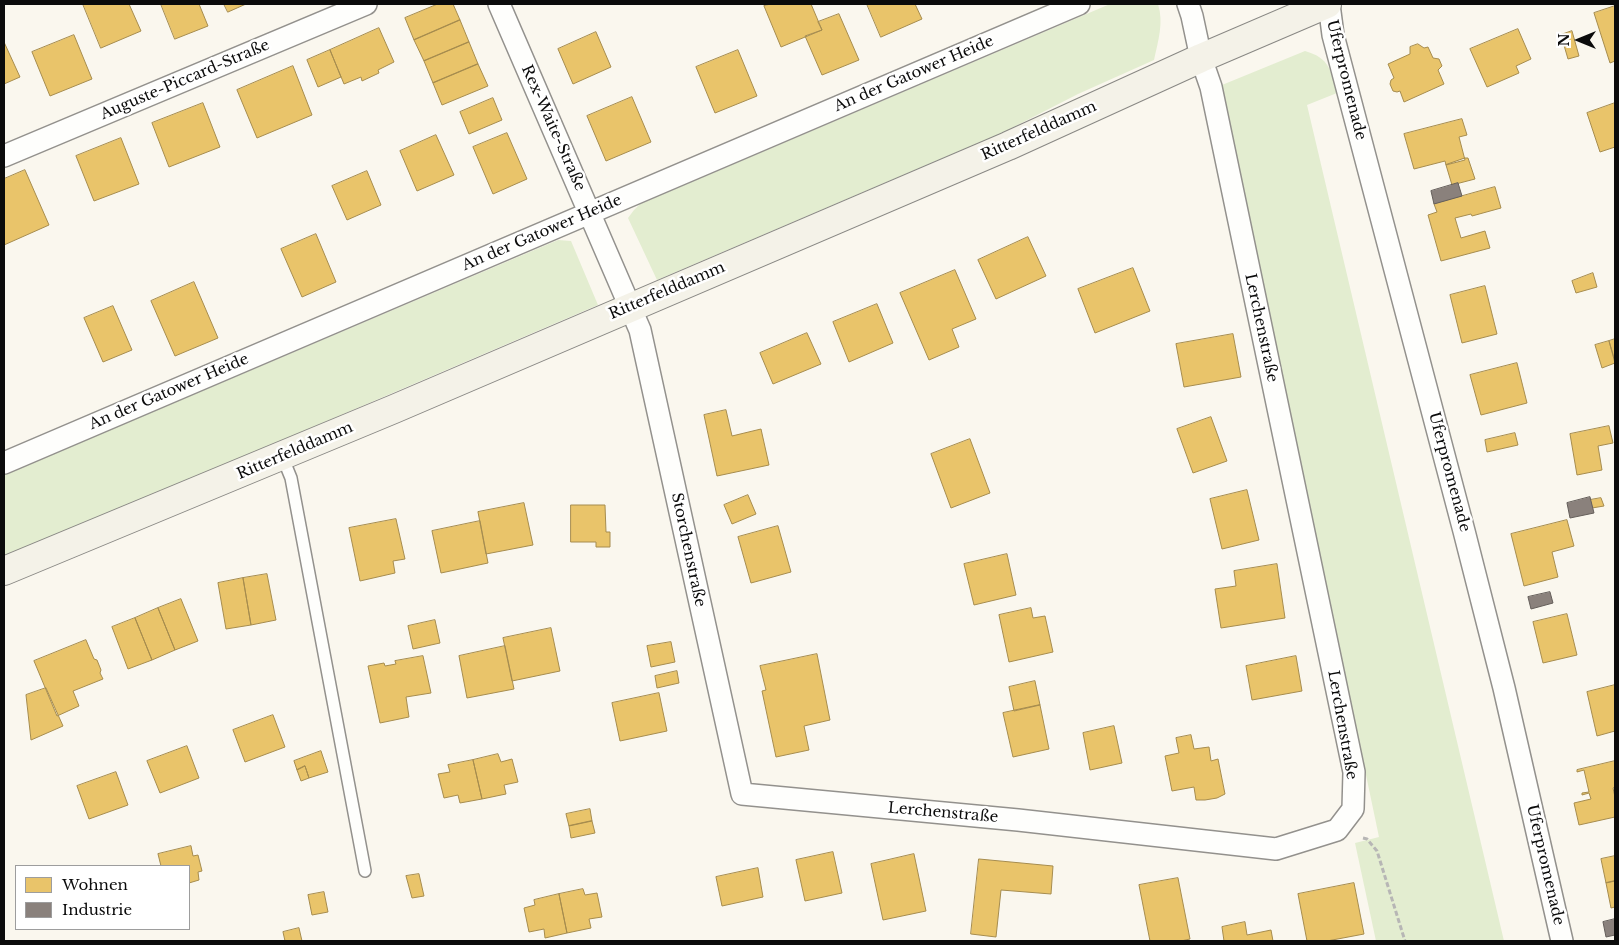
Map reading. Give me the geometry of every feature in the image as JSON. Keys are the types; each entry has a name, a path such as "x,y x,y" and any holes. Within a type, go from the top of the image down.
{"main road":[{"name":"Ritterfelddamm","path":"4,571 282,456 1008,146 1201,58 1328,4"}],"street":[{"name":"Auguste-Piccard-Straße","path":"4,156 366,4"},
{"name":"Rex-Waite-Straße","path":"499,4 631,307"},
{"name":"An der Gatower Heide","path":"4,463 1079,4"},
{"name":"Lerchenstraße","path":"742,794 1018,820 1276,849 1337,830 1353,809 1354,772 1211,87 1201,58 1188,4"},
{"name":"Uferpromenade","path":"1328,4 1333,35 1504,688 1562,941"},
{"name":"Storchenstraße","path":"631,307 640,330 742,794"}],"lane":[{"path":"282,456 291,478 365,871"}],"path":[{"path":"1337,830 1366,839 1377,851 1404,941"}],"green space":[{"path":"1110,4 1158,4 1160,11 1159,39 1154,60 1078,94 1004,132 657,280 628,218 640,204"},
{"path":"1305,51 1320,57 1325,62 1331,72 1337,93 1307,105 1504,941 1376,941 1355,843 1379,837 1222,89 1222,85"},
{"path":"558,240 571,241 598,305 299,433 4,556 4,475"}],"building: Wohnen":[{"path":"83,4 129,4 141,31 101,48"},
{"path":"161,4 199,4 208,26 175,39"},
{"path":"224,4 246,4 228,12"},
{"path":"438,4 453,4 460,20 414,40 405,18"},
{"path":"771,4 811,4 822,30 781,47 764,6"},
{"path":"867,4 915,4 922,19 881,37"},
{"path":"1615,6 1615,61 1610,63 1594,13"},
{"path":"839,14 859,60 822,75 805,36 822,30 818,22"},
{"path":"460,20 469,42 424,61 414,40"},
{"path":"379,28 394,62 378,70 379,73 362,81 361,77 344,84 330,50"},
{"path":"1518,29 1531,59 1516,66 1519,73 1487,87 1470,49"},
{"path":"1572,31 1579,56 1568,59 1561,35"},
{"path":"596,32 611,67 573,84 558,49"},
{"path":"74,35 92,79 50,96 32,52"},
{"path":"4,42 20,77 4,84"},
{"path":"469,42 478,64 433,83 424,61"},
{"path":"1418,44 1424,48 1428,47 1433,58 1439,59 1442,66 1438,70 1444,84 1404,102 1400,91 1393,91 1390,84 1394,78 1388,64 1410,54 1410,47"},
{"path":"330,50 341,77 318,87 307,60"},
{"path":"738,50 757,96 715,113 696,67"},
{"path":"478,64 488,86 442,105 433,83"},
{"path":"293,66 312,115 257,138 237,90"},
{"path":"632,97 651,142 606,161 587,116"},
{"path":"493,98 502,120 469,134 460,112"},
{"path":"203,103 220,147 169,167 152,123"},
{"path":"1615,103 1615,147 1600,152 1587,113"},
{"path":"1462,119 1467,135 1459,137 1465,160 1446,165 1445,161 1414,169 1404,134"},
{"path":"507,133 527,179 493,194 473,147"},
{"path":"436,135 454,175 417,191 400,151"},
{"path":"121,138 139,184 94,201 76,156"},
{"path":"1468,158 1475,179 1452,185 1446,165"},
{"path":"25,170 49,225 4,245 4,179"},
{"path":"367,171 381,205 347,220 332,186"},
{"path":"1495,187 1501,208 1472,216 1471,214 1455,218 1461,238 1485,231 1490,248 1441,261 1428,215 1437,212 1434,204"},
{"path":"316,234 336,282 302,297 281,249"},
{"path":"1028,237 1046,276 996,299 978,260"},
{"path":"1133,268 1150,311 1095,333 1078,289"},
{"path":"955,270 976,319 952,329 959,347 929,360 900,293"},
{"path":"1593,273 1597,287 1576,293 1572,281"},
{"path":"194,282 218,338 175,356 151,301"},
{"path":"1485,286 1497,334 1462,343 1450,295"},
{"path":"877,304 893,343 849,362 833,322"},
{"path":"113,306 132,350 103,362 84,318"},
{"path":"807,333 821,364 773,384 760,353"},
{"path":"1233,334 1241,377 1184,387 1176,344"},
{"path":"1615,339 1615,361 1609,341"},
{"path":"1609,341 1615,363 1602,368 1595,345"},
{"path":"1517,363 1527,403 1481,415 1470,375"},
{"path":"726,410 732,436 761,429 769,465 717,476 704,415"},
{"path":"1211,417 1227,461 1193,473 1177,429"},
{"path":"1609,426 1613,443 1598,446 1602,470 1577,475 1570,434"},
{"path":"1515,433 1518,445 1487,452 1485,440"},
{"path":"970,439 990,493 951,508 931,454"},
{"path":"1247,490 1259,540 1222,549 1210,499"},
{"path":"748,495 756,514 732,524 724,505"},
{"path":"1601,498 1604,506 1592,508 1590,500"},
{"path":"524,503 533,545 486,554 478,512"},
{"path":"571,505 605,505 606,532 610,532 610,547 596,547 596,542 571,542"},
{"path":"396,519 405,559 393,561 395,573 360,581 349,528"},
{"path":"1567,520 1574,546 1552,552 1558,577 1524,586 1511,534"},
{"path":"480,521 488,563 441,573 432,531"},
{"path":"778,526 791,572 751,583 738,537"},
{"path":"1007,554 1016,595 974,605 964,564"},
{"path":"1277,564 1285,618 1221,628 1215,589 1236,586 1234,571"},
{"path":"267,574 276,620 251,625 243,578"},
{"path":"243,578 251,625 226,629 218,583"},
{"path":"181,599 198,641 175,650 158,608"},
{"path":"158,608 175,650 152,660 135,618"},
{"path":"1031,608 1033,618 1045,616 1053,652 1009,662 999,615"},
{"path":"1567,614 1577,655 1543,663 1533,622"},
{"path":"135,618 152,660 128,669 112,627"},
{"path":"435,620 440,643 413,649 408,626"},
{"path":"551,628 560,671 512,681 503,638"},
{"path":"86,640 94,659 97,660 103,679 73,691 79,706 57,716 34,661"},
{"path":"671,642 675,662 651,667 647,646"},
{"path":"505,646 514,689 467,698 459,656"},
{"path":"817,654 830,720 804,726 809,750 776,757 762,691 766,690 760,666"},
{"path":"423,656 431,693 406,697 409,717 380,723 368,666 384,663 385,666 396,664 395,661"},
{"path":"1296,656 1302,691 1252,700 1246,666"},
{"path":"677,671 679,683 657,688 655,676"},
{"path":"1035,681 1040,705 1014,711 1009,687"},
{"path":"1615,685 1615,731 1597,736 1587,692"},
{"path":"46,688 63,726 31,740 26,695"},
{"path":"659,693 667,731 620,741 612,703"},
{"path":"1040,705 1049,749 1013,757 1003,713"},
{"path":"273,715 285,747 245,762 233,730"},
{"path":"1114,726 1122,763 1090,770 1083,733"},
{"path":"1191,735 1194,749 1209,747 1211,761 1218,759 1225,794 1217,798 1196,800 1194,787 1172,791 1165,756 1179,753 1176,738"},
{"path":"187,746 199,778 160,793 147,761"},
{"path":"321,751 328,772 309,778 305,766 297,770 294,761"},
{"path":"498,754 501,762 512,759 518,782 504,785 506,794 482,799 473,760"},
{"path":"473,760 482,799 460,803 458,795 444,798 438,774 450,772 448,765"},
{"path":"1615,761 1615,787 1613,788 1615,817 1579,825 1574,803 1591,799 1589,793 1582,795 1582,793 1589,792 1584,770 1577,772 1577,770"},
{"path":"305,766 309,778 301,781 297,770"},
{"path":"116,772 128,805 89,819 77,786"},
{"path":"590,809 592,821 569,826 566,814"},
{"path":"592,821 595,833 571,838 569,826"},
{"path":"191,846 193,856 198,855 202,871 198,872 199,880 190,883 190,865 161,865 158,854"},
{"path":"833,852 842,893 805,901 796,860"},
{"path":"914,854 926,911 883,920 871,864"},
{"path":"1615,856 1615,881 1606,883 1601,859"},
{"path":"979,859 1053,866 1051,894 1001,890 996,937 971,934"},
{"path":"758,868 763,897 722,906 716,877"},
{"path":"419,874 424,896 412,898 406,876"},
{"path":"1178,878 1190,939 1181,941 1150,941 1139,885"},
{"path":"1615,881 1615,907 1611,908 1606,883"},
{"path":"1354,883 1364,934 1327,941 1307,941 1298,894"},
{"path":"583,889 585,895 597,893 602,917 589,919 591,928 567,933 559,894"},
{"path":"324,892 328,912 312,915 308,895"},
{"path":"559,894 567,933 545,938 544,929 529,932 524,908 535,905 534,900"},
{"path":"1245,922 1247,935 1271,930 1273,941 1224,941 1222,927"},
{"path":"299,928 302,941 285,941 283,932"}],"building: Industrie":[{"path":"1458,183 1462,196 1434,204 1431,191"},
{"path":"1590,497 1594,513 1570,518 1567,503"},
{"path":"1550,592 1553,603 1531,609 1528,597"},
{"path":"1615,919 1615,935 1606,937 1603,922"}]}
